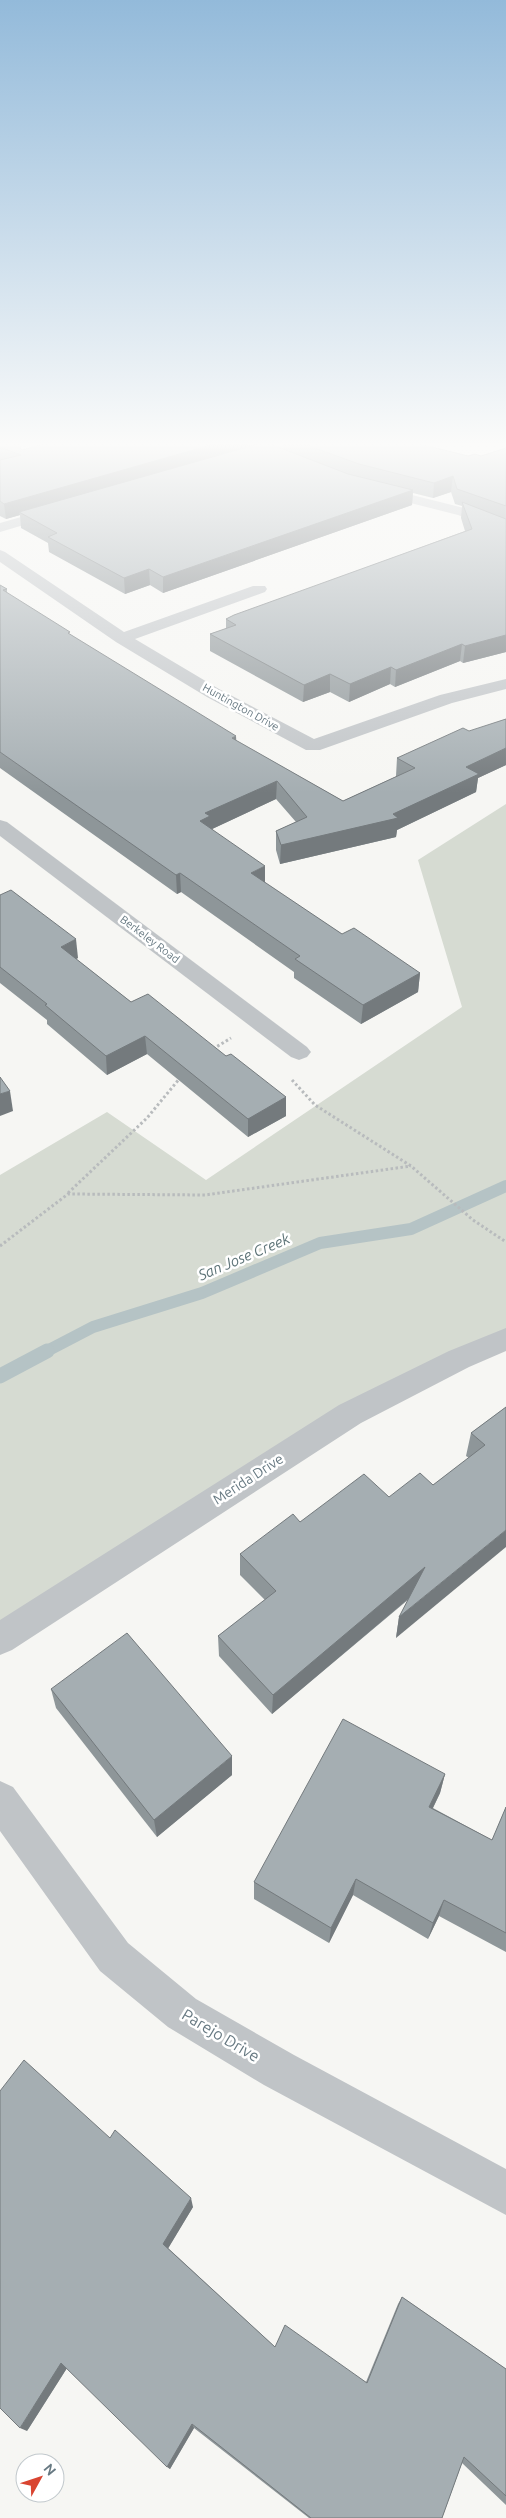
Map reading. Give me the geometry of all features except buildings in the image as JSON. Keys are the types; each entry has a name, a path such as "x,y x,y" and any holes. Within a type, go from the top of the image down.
{"street":[{"name":"Huntington Drive","path":"5,559 122,638 213,693 313,746 446,700 506,684"},
{"path":"122,638 259,589"},
{"name":"Berkeley Road","path":"0,826 299,1052"},
{"name":"Merida Drive","path":"0,1639 350,1414 458,1359 506,1340"},
{"name":"Parejo Drive","path":"0,1800 114,1957 182,2013 279,2070 506,2193"}],"path":[{"path":"210,1051 259,1020"},
{"path":"299,1052 283,1070 315,1105 410,1166 473,1220 506,1242"},
{"path":"0,1246 68,1194 147,1118 182,1076"},
{"path":"68,1194 204,1195 410,1166"}],"shaded area":[{"path":"506,804 506,1339 458,1359 0,1639 0,1175 107,1112 206,1180 462,1007 418,860"}],"waterway":[{"name":"San Jose Creek","path":"45,1352 93,1327 202,1293 320,1243 411,1229 506,1186"},
{"name":"San Jose Creek","path":"0,1376 47,1351"}]}
